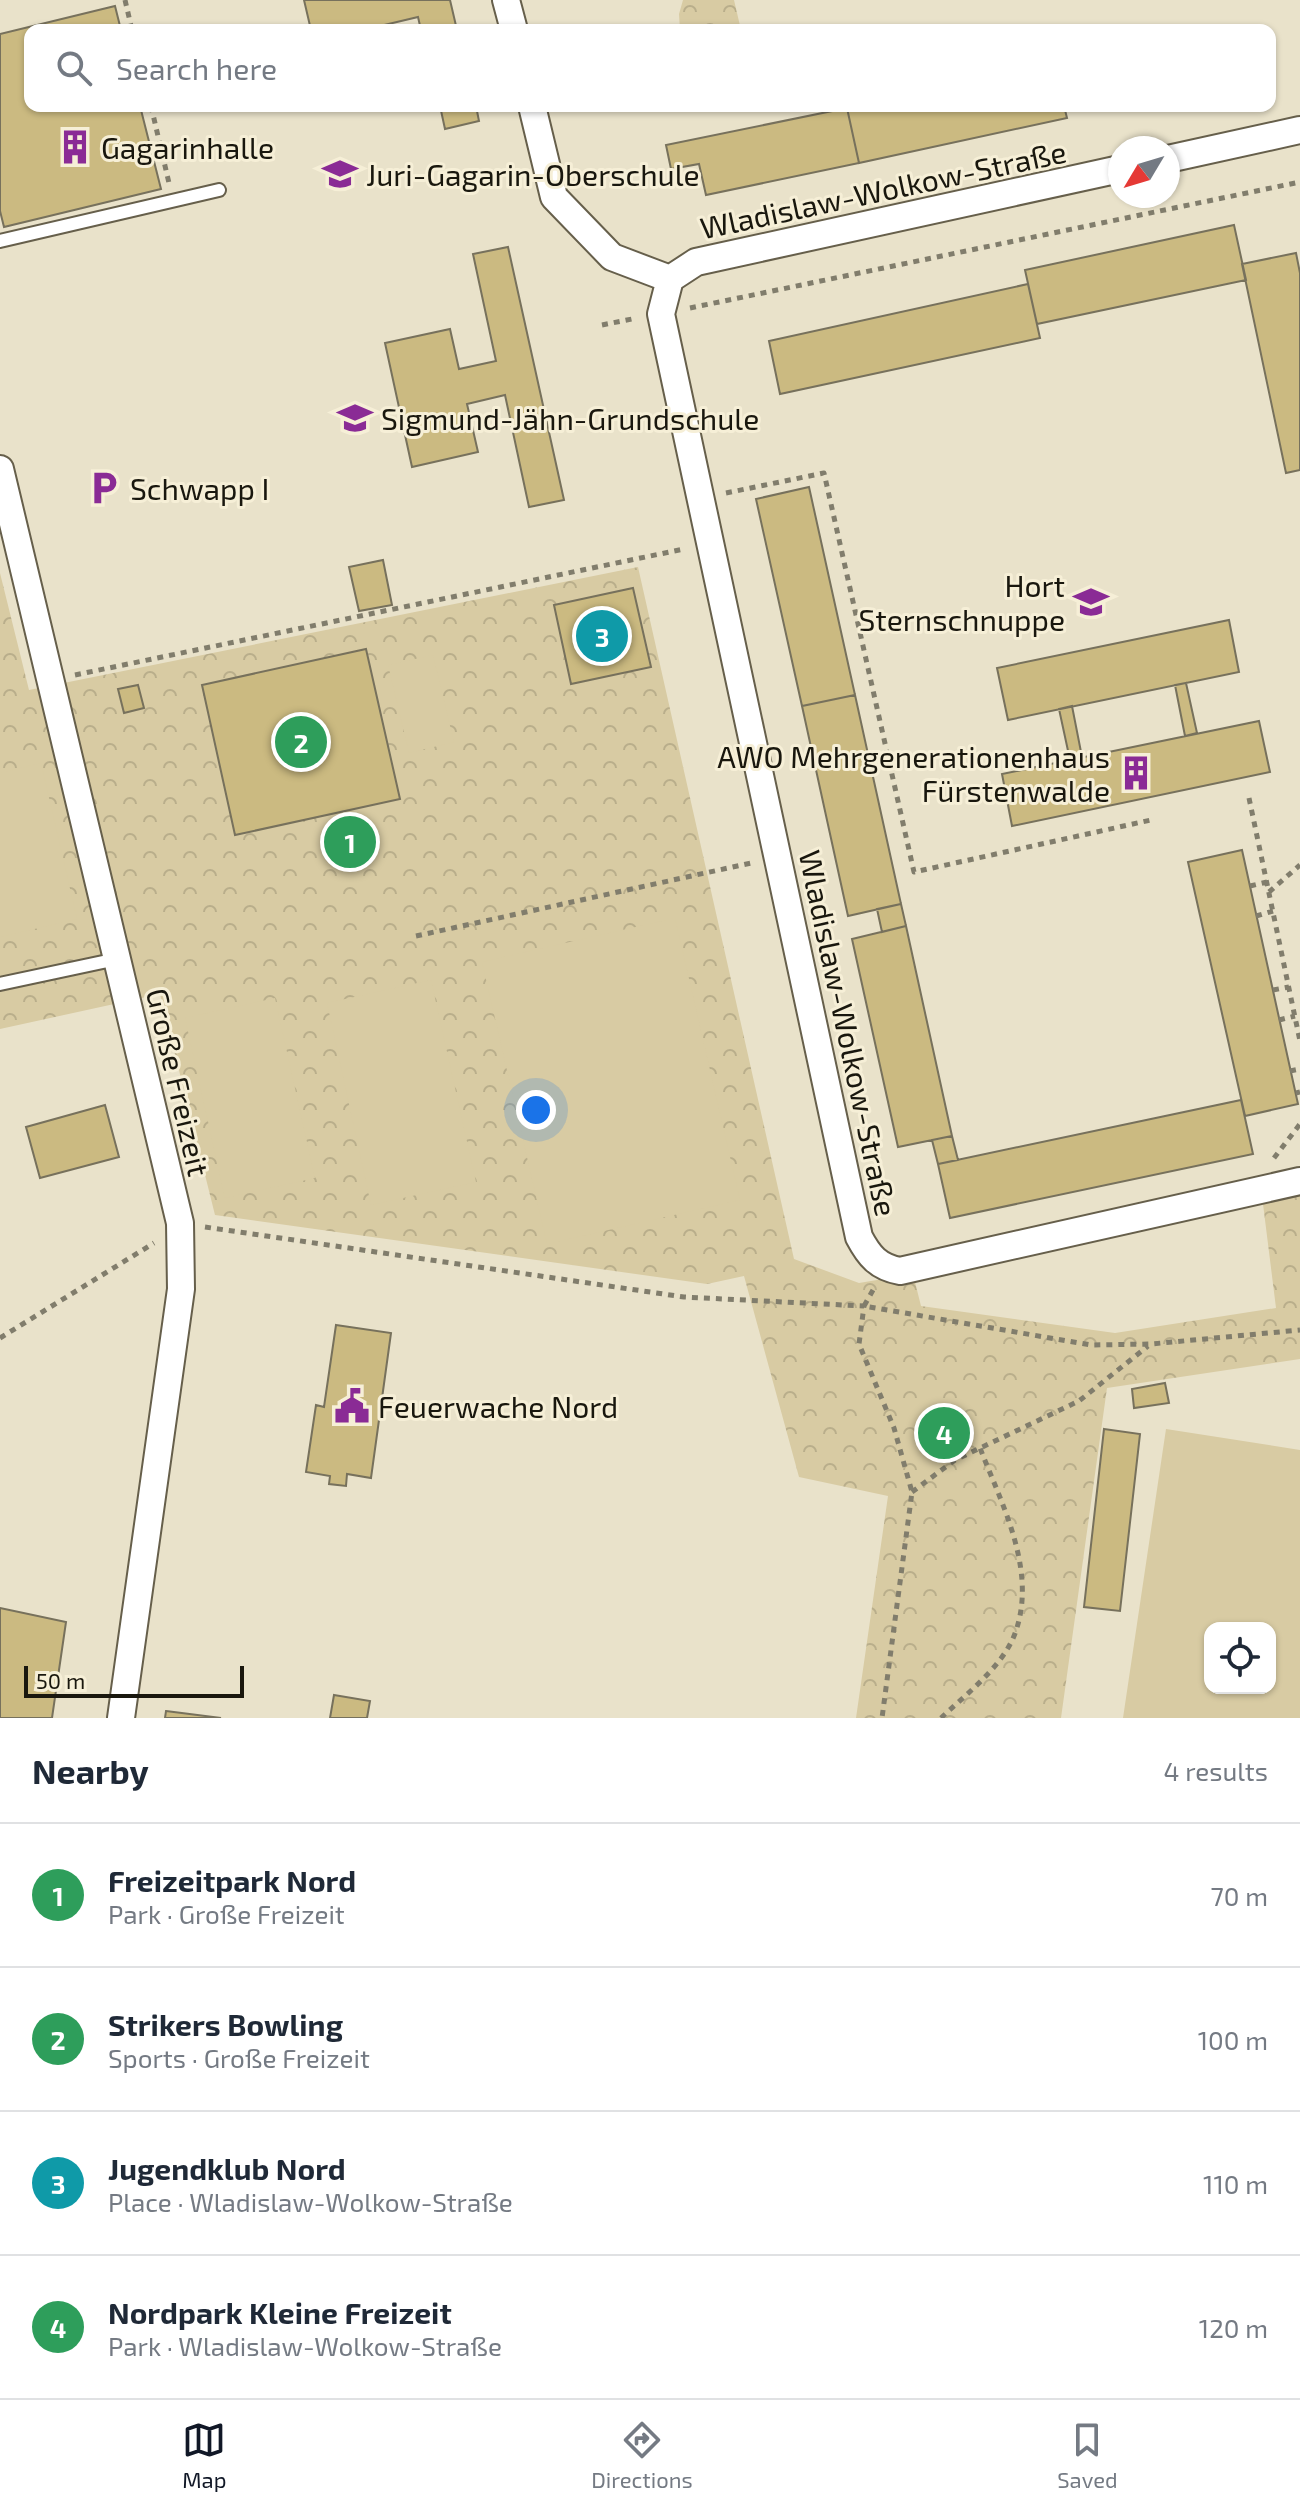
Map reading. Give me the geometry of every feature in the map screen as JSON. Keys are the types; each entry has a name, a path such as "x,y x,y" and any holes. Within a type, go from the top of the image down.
{"street":[{"path":"506,0 512,24"},
{"path":"533,112 554,197 612,257 670,279"},
{"path":"1180,156 1300,130"},
{"name":"Wladislaw-Wolkow-Straße","path":"886,1268 869,1256 859,1237 661,314 670,279 696,262 1108,172"},
{"name":"Große Freizeit","path":"0,469 180,1223 181,1289 121,1718"},
{"path":"886,1268 900,1271 1300,1181"}],"lane":[{"path":"0,241 219,190"},
{"path":"0,984 117,959"}],"path":[{"path":"125,0 131,24"},
{"path":"152,112 174,201"},
{"path":"602,325 1300,182"},
{"path":"702,498 824,473 914,872 1151,820"},
{"path":"51,680 712,544"},
{"path":"1249,798 1300,1041"},
{"path":"416,936 779,857"},
{"path":"1269,893 1300,865"},
{"path":"1250,886 1267,882"},
{"path":"1256,916 1273,911"},
{"path":"1273,990 1289,987"},
{"path":"1279,1020 1295,1016"},
{"path":"1290,1071 1300,1069"},
{"path":"1269,1165 1300,1124"},
{"path":"0,1338 149,1247 180,1223 684,1297 864,1306 1091,1345 1151,1344 1300,1330"},
{"path":"882,1718 912,1492 894,1428 859,1344 864,1306 886,1268"},
{"path":"912,1492 955,1460 1079,1401 1151,1344"},
{"path":"941,1718 986,1674 1013,1637 1017,1620 1023,1574 980,1448"}],"green space":[{"path":"683,0 734,0 740,24 680,24"},
{"path":"638,567 794,1259 859,1283 913,1274 921,1306 1115,1333 1276,1308 1262,1196 1300,1194 1300,1359 1107,1388 1061,1718 856,1718 888,1496 799,1477 744,1276 707,1284 215,1215 160,994 0,1029 0,573 29,690"},
{"path":"433,655 454,742 409,753 388,665"},
{"path":"41,763 77,919 0,937 0,773"},
{"path":"675,918 740,1200 547,1244 482,962"},
{"path":"431,980 476,1182 371,1205 327,1003"},
{"path":"275,998 315,1178 225,1198 185,1018"},
{"path":"1166,1429 1300,1450 1300,1718 1123,1718"}],"building":[{"path":"304,0 450,0 456,24 420,24 418,17 388,24 310,24"},
{"name":"Gagarinhalle","path":"115,6 120,24 41,24"},
{"name":"Gagarinhalle","path":"24,28 24,112 142,112 161,189 4,227 0,211 0,34"},
{"path":"441,112 477,112 479,121 445,129"},
{"path":"827,112 848,112 859,163 706,195 699,164 671,169 666,145"},
{"path":"848,112 1066,112 1067,118 859,163"},
{"path":"1234,225 1246,280 1037,324 1025,270"},
{"path":"508,247 564,500 529,507 505,395 467,404 478,452 412,467 385,343 450,329 459,369 496,361 473,254"},
{"path":"1296,253 1300,273 1300,470 1286,473 1242,264"},
{"path":"1028,284 1040,338 780,394 769,341"},
{"path":"809,487 855,695 802,706 756,499"},
{"path":"383,560 392,605 359,611 349,567"},
{"path":"633,588 651,667 571,684 554,605"},
{"path":"1229,620 1239,672 1008,720 997,668"},
{"path":"366,649 400,799 235,835 202,685"},
{"path":"1186,683 1197,733 1185,736 1175,685"},
{"path":"138,685 144,708 124,713 118,689"},
{"path":"855,695 901,904 848,916 802,706"},
{"path":"1072,706 1082,757 1070,760 1059,709"},
{"name":"AWO Mehrgenerationenhaus Fürstenwalde","path":"1259,721 1270,772 1012,826 1002,774"},
{"path":"1242,850 1298,1104 1245,1116 1188,862"},
{"path":"901,904 906,926 882,932 877,909"},
{"path":"906,926 952,1136 898,1147 852,939"},
{"path":"1241,1100 1253,1154 950,1218 938,1164"},
{"path":"105,1105 119,1157 40,1178 26,1127"},
{"path":"952,1136 958,1160 938,1164 932,1140"},
{"name":"Feuerwache Nord","path":"336,1325 391,1333 371,1478 347,1474 346,1486 329,1484 330,1476 306,1472 316,1405 324,1407"},
{"path":"1165,1383 1169,1403 1134,1408 1132,1389"},
{"path":"1104,1429 1140,1434 1120,1611 1084,1607"},
{"path":"0,1608 66,1622 52,1718 0,1718"},
{"path":"334,1695 370,1701 367,1718 330,1718"},
{"path":"166,1711 221,1718 165,1718"}],"place":[{"name":"Gagarinhalle","path":"75,147"},
{"name":"Juri-Gagarin-Oberschule","path":"340,174"},
{"name":"Sigmund-Jähn-Grundschule","path":"355,418"},
{"name":"Schwapp I","path":"104,488"},
{"name":"Hort Sternschnuppe","path":"1091,602"},
{"name":"Jugendklub Nord","path":"602,636"},
{"name":"Strikers Bowling","path":"301,742"},
{"name":"AWO Mehrgenerationenhaus Fürstenwalde","path":"1136,773"},
{"name":"Freizeitpark Nord","path":"350,842"},
{"name":"Feuerwache Nord","path":"352,1406"},
{"name":"Nordpark Kleine Freizeit","path":"944,1433"}]}
